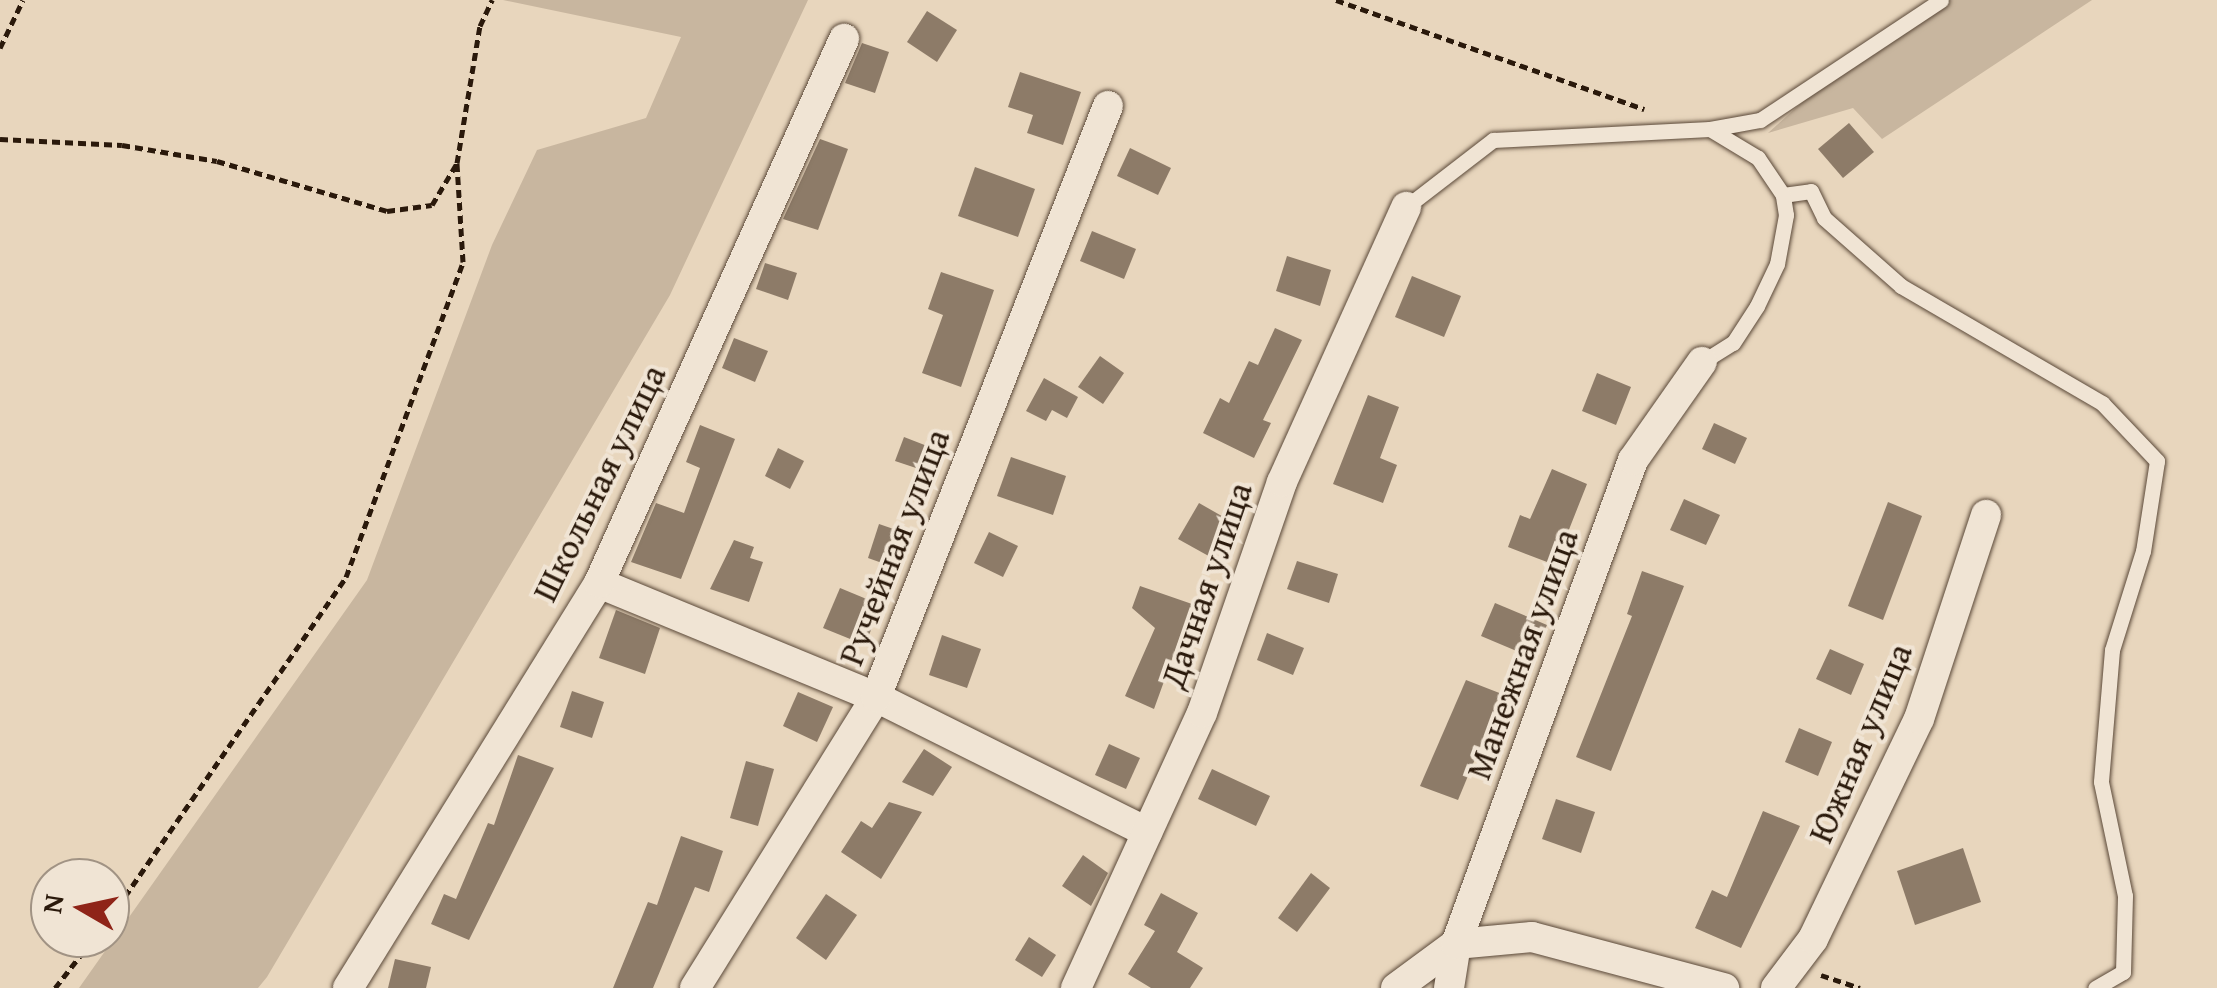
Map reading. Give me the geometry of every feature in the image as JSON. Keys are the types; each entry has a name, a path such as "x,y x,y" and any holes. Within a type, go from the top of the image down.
{"street":[{"name":"Школьная улица","path":"348,988 598,584 844,39"},
{"name":"Ручейная улица","path":"695,988 876,697 1108,106"},
{"name":"Дачная улица","path":"1076,988 1202,713 1282,482 1406,206"},
{"name":"Манежная улица","path":"1449,988 1456,944 1633,460 1702,362"},
{"name":"Южная улица","path":"1784,978 1814,939 1918,720 1986,515"},
{"path":"598,584 876,697 1147,832"},
{"path":"1396,988 1456,944 1532,937 1724,988"}],"lane":[{"path":"1406,206 1493,140 1710,129 1760,120 1941,0"},
{"path":"1702,362 1732,343 1777,264 1783,195 1758,158 1710,129"},
{"path":"1783,195 1811,192 1824,218 1901,286 2102,403 2157,461 2143,550 2112,650 2101,782 2125,896 2123,972 2095,988"}],"path":[{"path":"0,48 23,0"},
{"path":"130,889 346,577 463,262 457,164 480,26 492,0"},
{"path":"1336,0 1655,113"},
{"path":"0,140 122,145 218,161 387,210 432,204 457,164"},
{"path":"55,988 78,958"},
{"path":"1784,978 1860,988"}],"shaded area":[{"path":"503,0 808,0 670,295 267,977 258,988 79,988 100,958 130,958 130,916 367,580 492,245 537,150 646,118 681,37"},
{"path":"1941,0 2092,0 1882,139 1853,108 1768,133 1846,63"}],"building":[{"path":"927,11 957,30 937,62 907,42"},
{"path":"862,43 889,52 875,93 845,83"},
{"path":"1020,72 1081,92 1063,145 1027,133 1033,115 1008,107"},
{"path":"1849,123 1874,152 1843,178 1818,149"},
{"path":"820,139 848,149 818,230 783,219"},
{"path":"1130,148 1171,168 1158,195 1117,176"},
{"path":"975,167 1035,189 1018,237 958,216"},
{"path":"1092,231 1136,249 1124,279 1080,261"},
{"path":"1287,256 1331,270 1320,306 1276,291"},
{"path":"765,263 797,273 788,300 756,289"},
{"path":"941,272 994,290 961,387 922,373 943,315 928,309"},
{"path":"1412,276 1461,296 1444,337 1395,317"},
{"path":"1275,328 1302,340 1263,420 1271,423 1254,458 1203,433 1220,398 1229,403 1249,361 1258,365"},
{"path":"734,338 768,351 755,382 722,368"},
{"path":"1100,356 1124,373 1103,404 1078,387"},
{"path":"1597,373 1631,387 1616,425 1582,411"},
{"path":"1044,378 1078,397 1067,418 1052,410 1046,421 1026,411"},
{"path":"1368,395 1399,407 1380,458 1397,465 1383,503 1333,484"},
{"path":"1714,423 1747,438 1735,464 1702,449"},
{"path":"700,425 735,439 681,579 631,562 656,503 684,513 700,468 686,462"},
{"path":"904,437 940,451 931,473 895,461"},
{"path":"778,448 804,461 790,489 765,476"},
{"path":"1011,457 1066,476 1053,515 997,496"},
{"path":"1552,469 1587,484 1555,565 1508,547 1520,515 1530,519"},
{"path":"1684,499 1720,515 1706,545 1670,530"},
{"path":"1888,502 1922,516 1883,620 1848,606"},
{"path":"1199,503 1234,523 1214,559 1178,539"},
{"path":"879,524 911,535 899,569 868,558"},
{"path":"989,532 1018,546 1003,577 974,563"},
{"path":"734,540 754,547 750,558 763,562 749,602 710,589"},
{"path":"1297,561 1338,574 1329,603 1287,589"},
{"path":"1642,571 1684,586 1611,771 1576,757 1632,616 1627,614"},
{"path":"1140,586 1192,604 1154,709 1125,696 1155,628 1132,608"},
{"path":"840,588 881,605 865,645 823,628"},
{"path":"1495,603 1547,625 1533,658 1481,636"},
{"path":"616,610 660,628 645,674 599,658"},
{"path":"1267,633 1304,648 1293,675 1257,660"},
{"path":"942,635 981,649 967,688 929,675"},
{"path":"1830,649 1864,664 1851,695 1816,679"},
{"path":"1466,680 1502,694 1458,800 1420,786"},
{"path":"572,691 604,702 592,738 560,727"},
{"path":"798,692 833,707 817,742 783,726"},
{"path":"1799,728 1832,742 1818,776 1785,762"},
{"path":"1109,744 1140,758 1126,789 1095,775"},
{"path":"924,749 952,767 933,796 902,782"},
{"path":"518,755 554,768 469,940 431,924 444,894 456,899 488,823 494,825"},
{"path":"746,761 774,769 758,826 730,818"},
{"path":"1212,769 1270,796 1256,826 1198,799"},
{"path":"1556,799 1595,812 1581,853 1542,839"},
{"path":"889,802 922,812 881,879 841,852 861,821 872,828"},
{"path":"1763,811 1800,826 1741,948 1695,928 1712,890 1727,897"},
{"path":"681,836 723,851 709,892 695,887 653,988 613,988 648,902 657,905"},
{"path":"1963,848 1981,902 1915,925 1897,871"},
{"path":"1083,855 1108,873 1091,906 1062,886"},
{"path":"1311,873 1330,888 1297,932 1278,918"},
{"path":"1161,893 1198,913 1177,952 1203,968 1190,988 1151,988 1128,974 1155,931 1144,925"},
{"path":"826,894 857,915 826,960 796,938"},
{"path":"1029,937 1056,955 1042,977 1015,960"},
{"path":"395,959 431,967 426,988 388,988"}]}
